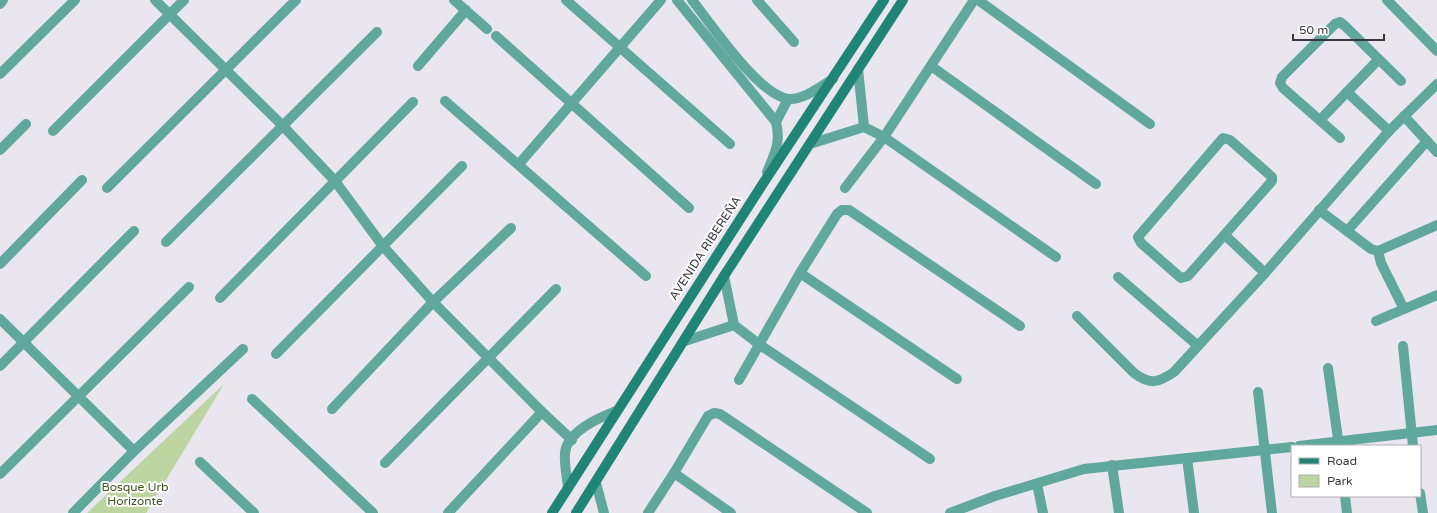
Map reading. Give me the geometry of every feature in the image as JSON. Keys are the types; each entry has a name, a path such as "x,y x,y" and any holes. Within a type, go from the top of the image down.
{"street":[{"path":"0,4 3,0"},
{"path":"0,74 75,0"},
{"path":"155,0 282,125 335,181 382,245 433,302 542,412 572,440"},
{"path":"53,131 184,0"},
{"path":"107,188 296,0"},
{"path":"454,0 487,29"},
{"path":"566,0 730,144"},
{"path":"519,164 570,103 661,0"},
{"path":"677,0 776,122 779,136 778,147 764,182"},
{"path":"692,0 755,79 768,90 788,99 799,98 833,79"},
{"name":"AVENIDA RIBEREÑA","path":"552,513 764,182 884,0"},
{"path":"576,513 724,276 903,0"},
{"path":"845,188 884,137 974,0"},
{"path":"978,0 1150,124"},
{"path":"1388,0 1437,51"},
{"path":"758,1 794,42"},
{"path":"418,66 466,10"},
{"path":"1340,138 1283,88 1280,83 1282,78 1335,24 1340,22 1401,81"},
{"path":"166,242 377,32"},
{"path":"496,36 689,208"},
{"path":"1320,120 1378,60"},
{"path":"931,66 1096,184"},
{"path":"858,69 864,127"},
{"path":"1077,316 1134,373 1144,380 1153,382 1174,372 1197,345 1265,273 1388,131 1437,84"},
{"path":"1347,92 1388,131"},
{"path":"776,122 788,99"},
{"path":"445,101 646,276"},
{"path":"220,298 413,102"},
{"path":"1404,116 1437,152"},
{"path":"0,150 26,124"},
{"path":"810,144 864,127 884,137 1056,257"},
{"path":"1223,138 1230,140 1272,177 1272,181 1225,235 1185,278 1181,278 1141,243 1138,237 1223,138"},
{"path":"1347,231 1427,142"},
{"path":"276,354 382,245 462,166"},
{"path":"0,264 82,180"},
{"path":"739,380 800,273 837,214 842,210 849,210 1020,326"},
{"path":"1319,210 1371,249 1378,251 1437,225"},
{"path":"332,409 433,302 511,228"},
{"path":"0,366 134,231"},
{"path":"1225,235 1265,273"},
{"path":"1378,251 1380,263 1404,309"},
{"path":"800,273 957,379"},
{"path":"724,276 734,325 760,345 930,459"},
{"path":"1118,277 1197,345"},
{"path":"0,474 189,287"},
{"path":"385,463 556,289"},
{"path":"1376,321 1437,295"},
{"path":"0,319 134,451"},
{"path":"684,341 734,325"},
{"path":"1403,346 1413,445"},
{"path":"73,513 134,451 242,349"},
{"path":"1328,368 1338,444"},
{"path":"1258,392 1272,513"},
{"path":"252,399 372,513"},
{"path":"568,488 565,452 572,440 580,430 589,423 616,411"},
{"path":"448,513 542,412"},
{"path":"648,513 708,416 714,413 720,414 867,513"},
{"path":"1318,445 1338,444 1437,430"},
{"path":"950,513 969,509 1037,484 1084,469 1291,447"},
{"path":"1187,458 1194,513"},
{"path":"200,462 254,513"},
{"path":"1112,465 1119,513"},
{"path":"674,473 731,513"},
{"path":"596,483 604,513"},
{"path":"1037,484 1042,513"},
{"path":"1345,497 1347,513"},
{"path":"1421,497 1423,513"}],"green space":[{"name":"Bosque Urb Horizonte","path":"224,384 146,513 87,513"}]}
